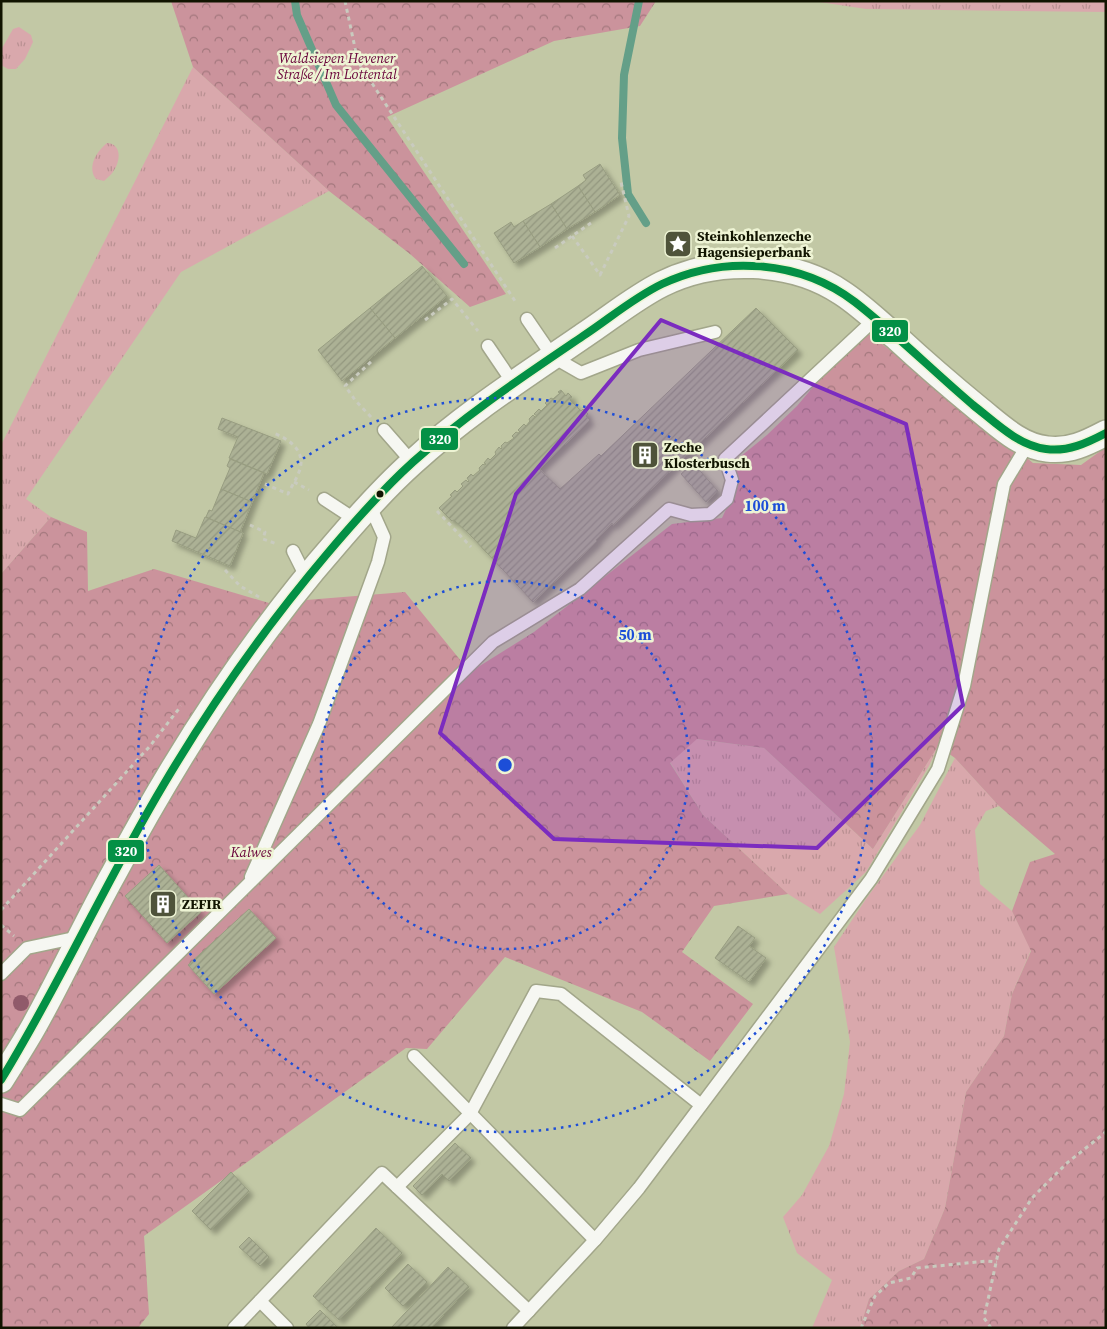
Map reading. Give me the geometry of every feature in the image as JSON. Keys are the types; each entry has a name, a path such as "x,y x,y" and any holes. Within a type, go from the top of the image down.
{"street":[{"path":"1,1080 33,1027 116,868 193,734 257,641 306,577 412,462 465,418 513,383 663,284 700,271 735,266 766,267 802,274 842,293 875,319 952,387 1012,435 1028,444 1042,449 1058,450 1072,448 1106,432"}],"lane":[{"path":"527,319 553,357 581,373 639,350 715,332"},
{"path":"1,1104 20,1110 493,642 580,589 669,508 691,516 710,514 727,500 732,480 725,459 875,319"},
{"path":"488,346 513,383"},
{"path":"384,430 412,462"},
{"path":"513,1328 595,1240 639,1188 871,879 938,768 964,686 1004,484 1028,444"},
{"path":"248,884 319,724 378,562 384,537 363,513 324,499"},
{"path":"293,551 306,577"},
{"path":"1,974 27,948 79,937"},
{"path":"397,1187 470,1114 536,991 561,994 701,1105"},
{"path":"414,1056 595,1240"},
{"path":"234,1328 382,1173 529,1311"},
{"path":"260,1301 287,1328"}],"path":[{"path":"345,1 358,62 527,319"},
{"path":"572,236 600,275 629,216 621,182"},
{"path":"555,248 591,223"},
{"path":"426,320 452,299 468,318"},
{"path":"361,406 345,386 373,360"},
{"path":"264,484 288,494 300,471 300,457 294,446 286,438 273,433"},
{"path":"294,482 298,484"},
{"path":"437,511 471,547"},
{"path":"250,525 265,532 262,539 270,542"},
{"path":"225,570 240,586 259,597 256,601"},
{"path":"1,910 150,746 184,702"},
{"path":"991,1328 984,1318 999,1249 1032,1198 1068,1163 1106,1132"},
{"path":"861,1328 874,1296 889,1283 911,1278 917,1268 988,1261 997,1262"}],"highlighted area":[{"path":"661,320 906,424 963,705 817,848 554,839 440,733 516,494"}],"green space":[{"name":"Waldsiepen Hevener Straße / Im Lottental","path":"171,1 656,1 640,26 554,41 387,117 506,294 470,307 410,254 329,191 193,67"},
{"path":"813,1 1106,1 1106,12 866,9"},
{"path":"19,27 31,35 33,42 25,59 16,69 8,69 1,65 1,50 13,29"},
{"path":"193,67 329,191 181,272 26,499 51,517 1,574 1,445"},
{"path":"107,143 115,146 118,150 119,158 116,168 104,181 96,179 92,170 96,155"},
{"name":"Kalwes","path":"866,332 952,397 1033,463 1081,465 1106,447 1106,1328 860,1328 869,1299 899,1271 924,1259 945,1208 966,1092 1004,1036 1012,994 1031,951 1012,911 1030,862 1055,854 999,806 955,758 938,746 873,849 764,748 697,739 670,763 703,815 788,894 714,906 682,952 753,1004 710,1061 642,1012 505,957 427,1049 406,1048 144,1236 149,1314 138,1328 1,1328 1,574 51,517 87,532 88,591 154,569 269,603 405,592 470,672 534,632 672,524 722,518 736,488 735,461 767,435 797,406 835,361"},
{"path":"696,739 764,748 873,849 938,746 929,766 866,872 820,914 788,894 703,815 670,762"},
{"path":"955,758 999,806 986,811 975,830 980,884 1012,911 1031,950 1012,994 1004,1036 966,1092 945,1208 924,1259 899,1271 869,1299 860,1328 812,1328 832,1280 797,1253 783,1217 802,1195 829,1146 844,1094 850,1042 834,947 866,899 920,825"}],"building":[{"path":"600,164 620,195 595,212 578,186 586,180 583,175"},
{"path":"578,186 595,212 567,229 551,204"},
{"path":"551,204 567,229 540,247 523,221"},
{"path":"523,221 540,247 514,263 494,233 511,222 514,227"},
{"path":"422,266 447,296 395,338 370,308"},
{"path":"370,308 395,338 342,381 318,350"},
{"name":"Zeche Klosterbusch","path":"756,308 798,350 613,525 612,523 597,541 533,602 471,536 439,508 452,496 450,495 455,490 457,492 463,486 461,484 466,480 469,481 467,478 471,474 473,476 480,470 479,468 486,464 484,463 488,458 490,460 496,454 495,452 499,447 501,449 505,442 507,443 514,438 512,436 516,432 520,432 518,430 524,424 526,426 533,415 537,416 534,414 539,409 541,411 547,405 545,403 551,398 553,399 561,390 566,396 568,393 572,397 570,400 581,411 583,409 588,414 586,416 590,420 539,469 560,489 599,454 601,456"},
{"path":"222,418 281,441 267,474 229,458 238,437 218,429"},
{"path":"230,459 264,473 252,502 221,489 230,468 227,466"},
{"path":"693,463 718,491 706,502 681,474"},
{"path":"221,489 252,502 240,532 206,517 209,510 212,511"},
{"path":"205,517 243,533 230,566 172,541 176,530 196,538"},
{"name":"ZEFIR","path":"159,865 201,912 167,943 125,896"},
{"path":"249,909 276,938 214,994 188,965"},
{"path":"738,926 755,938 749,946 766,958 749,982 715,958"},
{"path":"455,1143 471,1158 449,1181 442,1174 422,1195 413,1186"},
{"path":"231,1172 249,1191 211,1230 192,1211"},
{"path":"376,1228 402,1253 339,1320 313,1296"},
{"path":"249,1237 269,1257 260,1266 239,1247"},
{"path":"408,1264 427,1282 403,1306 385,1288"},
{"path":"448,1267 469,1287 431,1328 391,1328"},
{"path":"320,1310 338,1328 309,1328 306,1324"}],"waterway":[{"path":"295,1 297,15 336,105 464,264"},
{"path":"639,1 624,75 622,138 628,194 646,223"}],"transit line":[{"name":"320","path":"1,1080 23,1044 122,858 182,754 261,637 304,581 379,495 453,428 495,396 651,290 686,275 710,269 735,266 761,266 786,270 810,277 833,288 855,302 973,405 1007,432 1025,443 1035,447 1054,450 1070,448 1106,433"}],"place":[{"name":"Steinkohlenzeche Hagensieperbank","path":"678,244"},
{"name":"Zeche Klosterbusch","path":"645,455"},
{"name":"ZEFIR","path":"163,904"}]}
